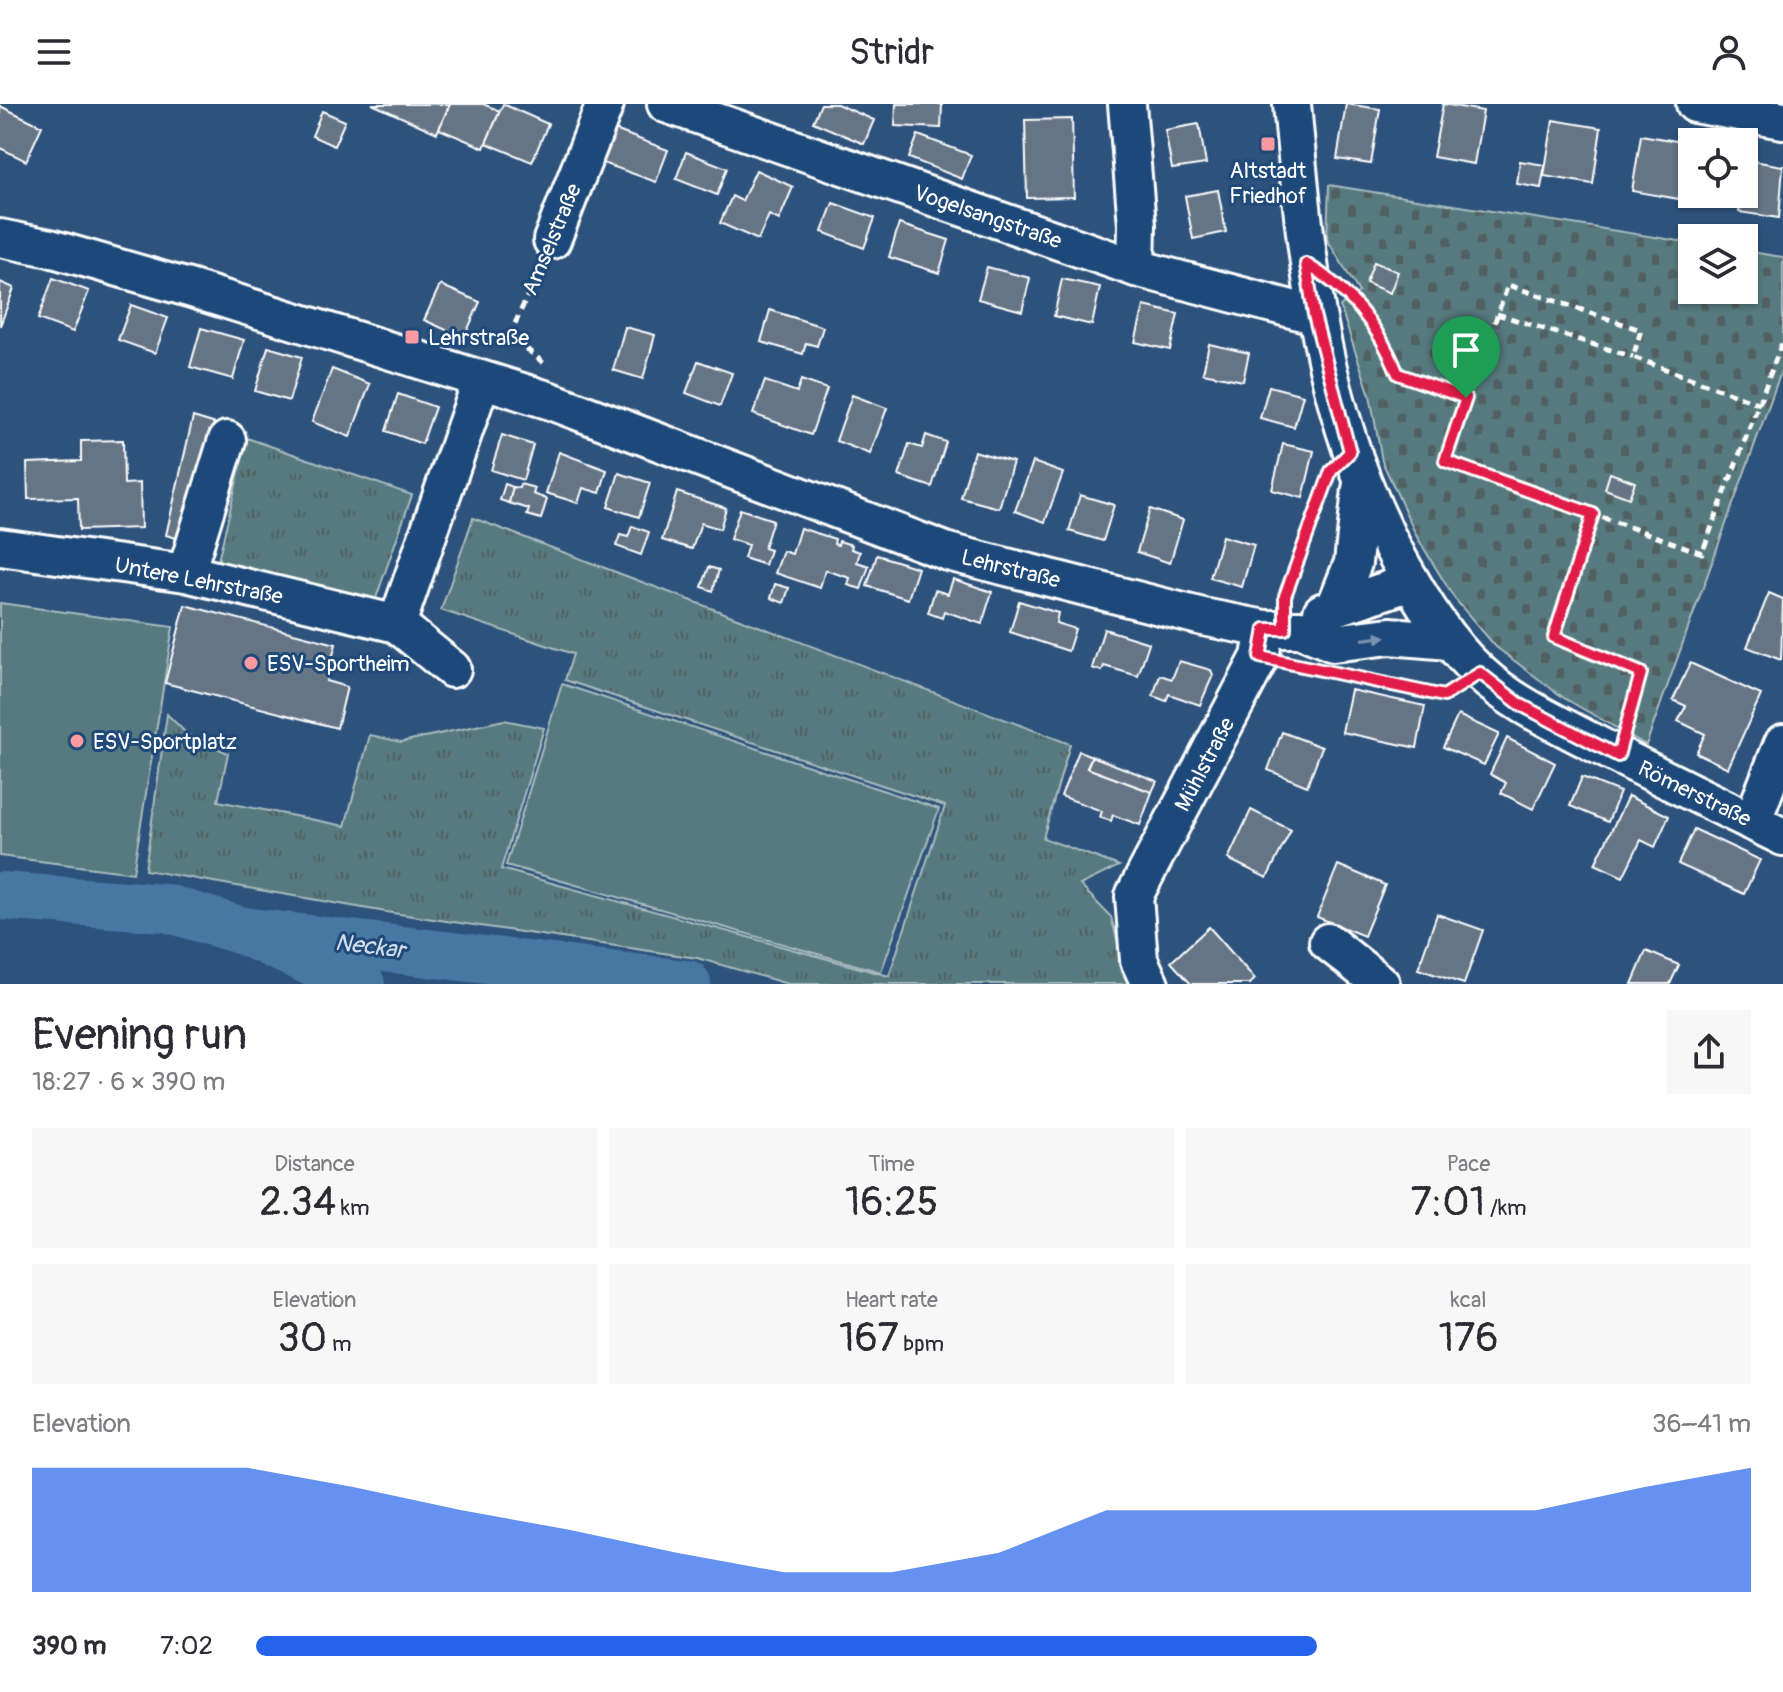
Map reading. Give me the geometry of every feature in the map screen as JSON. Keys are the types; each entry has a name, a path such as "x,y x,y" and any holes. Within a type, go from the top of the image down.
{"street":[{"name":"Amselstraße","path":"552,240 605,104"},
{"name":"Vogelsangstraße","path":"666,104 1136,268 1314,315"},
{"path":"1127,104 1137,225 1136,268"},
{"path":"1292,104 1306,264 1314,315 1356,468 1360,529 1353,563 1336,605"},
{"path":"1695,104 1783,120"},
{"name":"Lehrstraße","path":"0,238 50,248 192,289 481,382 551,401 948,552 1203,617 1283,629 1333,643 1390,636 1450,641"},
{"path":"397,624 481,382"},
{"path":"186,573 227,440"},
{"name":"Römerstraße","path":"1356,468 1411,582 1450,641 1480,673 1521,705 1768,829"},
{"name":"Untere Lehrstraße","path":"0,547 186,573 397,624 452,669"},
{"path":"1283,629 1336,605 1411,582"},
{"name":"Mühlstraße","path":"1150,984 1139,960 1134,896 1260,657 1283,629"},
{"path":"1768,829 1783,743"},
{"path":"1328,942 1381,984"}],"path":[{"name":"Amselstraße","path":"551,401 558,376 510,335 552,240"},
{"path":"1306,264 1337,283 1387,345 1398,374 1466,398"},
{"path":"1633,357 1641,330 1508,285 1445,461 1702,553 1783,340"},
{"path":"1497,314 1633,357 1760,404"},
{"path":"1283,629 1285,596 1331,471 1356,468"},
{"path":"1593,514 1554,637 1641,673 1618,756"},
{"path":"1328,672 1444,696 1480,673"}],"green space":[{"path":"1329,185 1678,241 1678,304 1758,304 1758,253 1783,257 1783,366 1646,745 1564,698 1496,647 1454,598 1417,537 1382,461 1370,395 1340,306 1359,292 1327,239"},
{"path":"247,438 412,495 375,601 218,561"},
{"path":"473,518 1070,744 1043,838 1119,866 1080,885 1111,917 1129,984 788,984 697,958 386,912 145,870 167,714 188,735 228,753 218,801 345,826 370,735 401,742 504,720 544,728 501,869 889,976 945,806 565,680 573,654 441,610"},
{"name":"ESV-Sportplatz","path":"0,603 173,627 133,873 0,856"},
{"path":"562,684 939,809 881,972 506,865"}],"building":[{"path":"372,104 450,104 437,133"},
{"path":"450,104 483,104 500,111 484,148 439,129"},
{"path":"503,104 548,124 532,162 486,143"},
{"path":"821,104 837,104 874,120 864,144 813,122"},
{"path":"896,104 942,104 941,128 895,126"},
{"path":"1346,104 1380,109 1371,164 1337,159"},
{"path":"1443,104 1483,111 1474,164 1433,157"},
{"path":"0,106 42,126 26,161 0,148"},
{"path":"322,111 345,121 334,146 312,136"},
{"path":"1072,119 1074,197 1027,198 1025,120"},
{"path":"1553,120 1601,128 1593,184 1544,176"},
{"path":"1199,124 1206,164 1172,169 1165,130"},
{"path":"615,130 668,150 656,182 603,163"},
{"path":"918,135 971,155 962,179 909,158"},
{"path":"1641,135 1678,141 1678,199 1632,191"},
{"path":"686,152 727,168 717,195 676,179"},
{"path":"1520,161 1545,165 1541,188 1517,184"},
{"path":"1758,162 1783,166 1779,218 1739,212 1740,208 1758,208"},
{"path":"756,170 793,187 779,220 769,215 758,240 720,223 732,196 742,201"},
{"path":"1218,190 1226,232 1193,239 1185,196"},
{"path":"833,203 875,218 864,248 822,232"},
{"path":"899,224 949,240 939,273 889,257"},
{"path":"1374,262 1398,272 1390,293 1366,283"},
{"path":"987,267 1030,278 1022,311 978,299"},
{"path":"53,278 89,291 73,332 38,319"},
{"path":"1062,279 1100,287 1092,325 1054,316"},
{"path":"0,282 14,288 0,326"},
{"path":"440,285 480,302 464,338 424,320"},
{"path":"131,305 168,318 155,353 118,340"},
{"path":"1144,306 1178,314 1170,350 1135,342"},
{"path":"770,310 823,327 817,346 806,343 803,354 761,342"},
{"path":"625,327 655,335 643,379 613,370"},
{"path":"201,328 244,340 233,379 190,367"},
{"path":"1209,344 1249,353 1243,381 1203,373"},
{"path":"268,347 302,357 289,401 255,391"},
{"path":"698,361 732,373 720,406 686,393"},
{"path":"332,369 370,384 350,437 312,422"},
{"path":"801,380 827,389 811,435 753,414 765,381 797,392"},
{"path":"1269,386 1303,395 1294,427 1260,418"},
{"path":"398,394 435,407 422,444 386,431"},
{"path":"852,395 887,408 870,454 836,441"},
{"path":"193,417 216,424 190,542 166,535"},
{"path":"502,435 533,445 523,480 491,470"},
{"path":"926,435 946,442 932,487 899,476 909,444 922,448"},
{"path":"123,440 124,484 140,483 141,528 79,530 78,498 28,499 27,463 81,461 81,441"},
{"path":"1283,444 1314,451 1303,498 1272,490"},
{"path":"974,451 1013,462 999,508 961,498"},
{"path":"559,452 607,470 600,493 583,488 578,503 546,493"},
{"path":"1033,462 1063,473 1045,522 1015,511"},
{"path":"619,473 650,483 639,517 608,507"},
{"path":"1610,473 1635,482 1629,498 1605,489"},
{"path":"505,484 513,487 509,503 500,500"},
{"path":"520,484 535,488 533,494 547,499 541,519 527,515 529,509 509,503 513,487 519,488"},
{"path":"677,492 726,508 720,529 701,523 692,549 662,540"},
{"path":"1080,495 1114,505 1103,541 1069,531"},
{"path":"740,509 773,520 764,548 770,550 765,565 744,558 748,545 730,539"},
{"path":"1150,509 1183,520 1170,563 1137,552"},
{"path":"632,526 649,532 641,555 616,546 620,535 628,537"},
{"path":"800,528 835,539 834,544 838,545 839,541 852,545 851,549 860,552 857,562 869,566 861,589 848,585 850,578 825,570 820,588 775,573 783,551 792,554"},
{"path":"1222,536 1254,545 1242,587 1210,578"},
{"path":"877,555 918,568 908,599 867,586"},
{"path":"709,567 719,570 713,591 702,587"},
{"path":"953,579 992,592 982,624 944,611 942,618 928,613 935,590 948,594"},
{"path":"775,584 789,588 784,603 771,598"},
{"path":"1769,593 1783,599 1781,660 1747,647"},
{"path":"1019,601 1058,613 1056,623 1075,629 1068,651 1010,632"},
{"name":"ESV-Sportheim","path":"185,605 336,644 326,681 347,687 337,728 165,683"},
{"path":"1104,629 1149,643 1138,676 1104,666 1102,671 1092,668"},
{"path":"1179,661 1211,670 1213,675 1200,705 1169,694 1166,701 1153,696 1160,675 1172,679"},
{"path":"1690,663 1761,695 1728,768 1696,753 1705,734 1678,721 1686,706 1673,700"},
{"path":"1351,690 1425,706 1417,748 1342,732"},
{"path":"1458,715 1499,734 1484,765 1443,747"},
{"path":"1282,732 1322,747 1307,786 1268,770"},
{"path":"1507,738 1555,763 1533,809 1501,793 1506,783 1490,774"},
{"path":"1079,751 1092,756 1087,768 1152,792 1140,825 1113,815 1111,821 1100,817 1102,811 1061,796"},
{"path":"1092,756 1157,781 1152,792 1087,768"},
{"path":"1582,777 1620,792 1608,822 1570,806"},
{"path":"1628,796 1669,816 1655,847 1641,840 1623,877 1595,864"},
{"path":"1251,810 1291,830 1267,878 1228,859"},
{"path":"1694,829 1760,860 1744,894 1678,864"},
{"path":"1338,865 1385,885 1364,936 1317,917"},
{"path":"1437,914 1483,930 1464,984 1418,969"},
{"path":"1209,927 1255,979 1250,984 1191,984 1171,962"},
{"path":"1646,951 1679,965 1670,984 1632,984"}],"waterway":[{"name":"Neckar","path":"0,896 166,908 243,931 361,984"},
{"name":"Neckar","path":"243,931 687,984"}],"place":[{"name":"Altstadt Friedhof","path":"1268,144"},
{"name":"Lehrstraße","path":"412,337"},
{"name":"ESV-Sportheim","path":"251,663"},
{"name":"ESV-Sportplatz","path":"77,741"}],"route":[{"path":"1306,264 1337,283 1387,345 1398,374 1466,398 1445,461 1593,514 1554,637 1641,673 1618,756 1521,705 1480,673 1444,696 1260,657 1265,629 1285,629 1285,596 1331,471 1350,452 1314,315 1306,264"}]}
